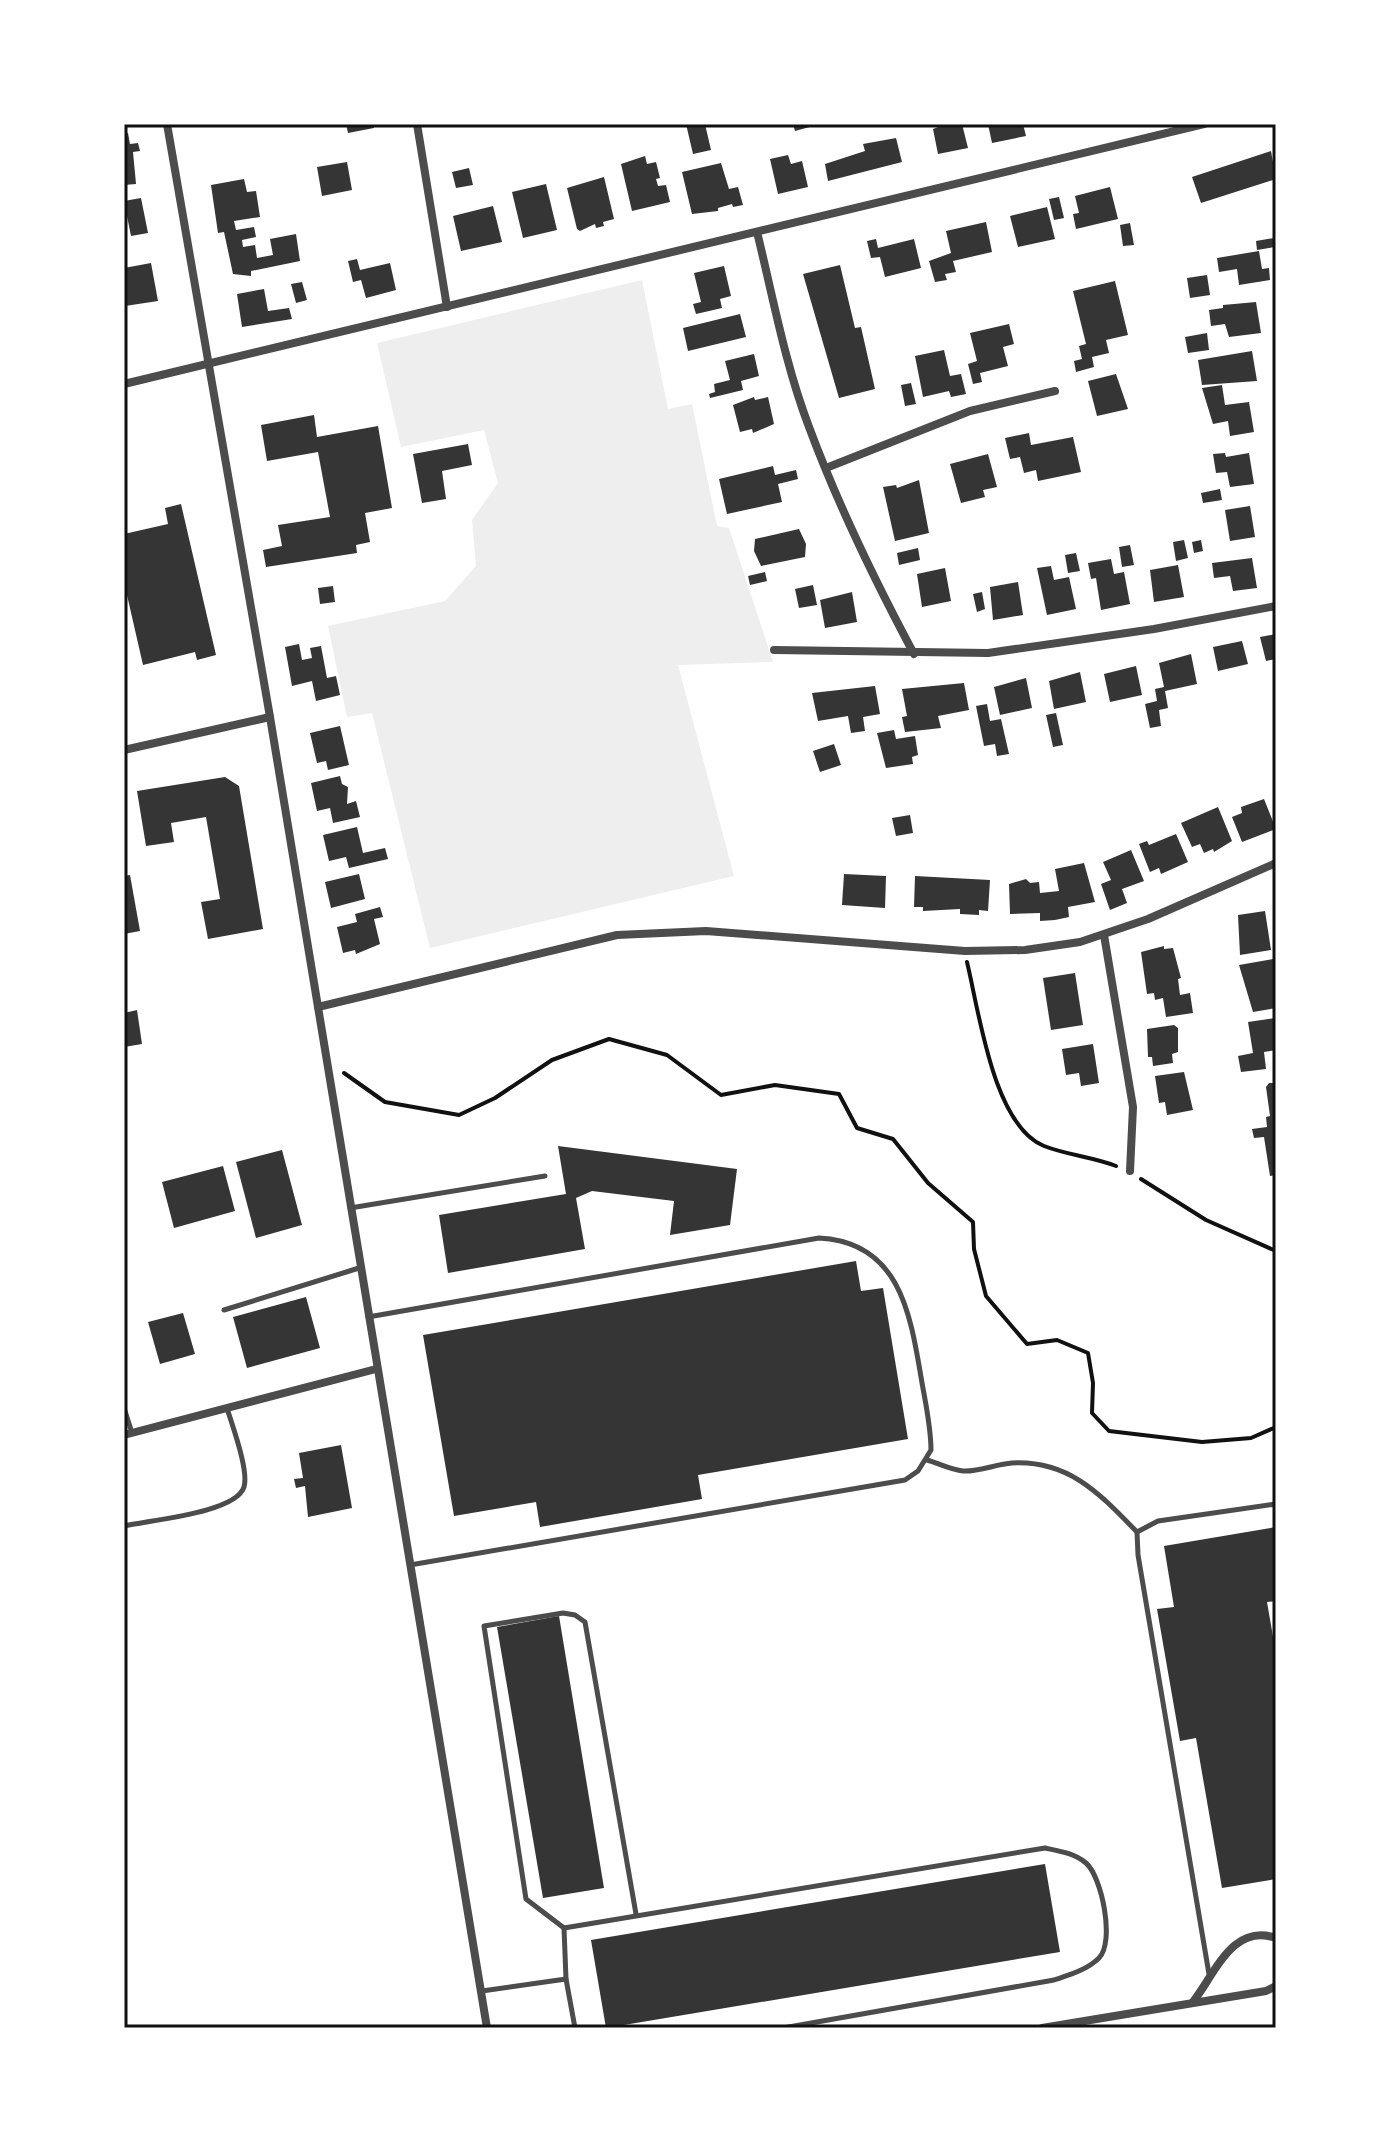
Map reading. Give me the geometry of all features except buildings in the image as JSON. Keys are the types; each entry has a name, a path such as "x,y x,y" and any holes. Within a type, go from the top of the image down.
{"street":[{"path":"167,124 270,717 487,2028"},
{"path":"417,124 447,307"},
{"path":"124,384 1204,124"},
{"path":"757,232 786,355 826,468 881,594 914,654"},
{"path":"826,468 970,411 1055,391"},
{"path":"774,650 988,653 1154,629 1276,606"},
{"path":"124,750 270,717"},
{"path":"318,1007 617,935 706,931 965,951 1025,950 1104,935 1276,863"},
{"path":"1104,935 1133,1107 1130,1171"},
{"path":"128,1434 376,1369"},
{"path":"1193,2002 1240,1938 1259,1932 1276,1938"},
{"path":"1042,2028 1266,1991 1276,1986"}],"lane":[{"path":"350,1208 545,1176"},
{"path":"367,1317 819,1238 847,1241 883,1267 907,1305 931,1440 927,1460 905,1480 895,1483 409,1565"},
{"path":"224,1310 359,1268"},
{"path":"124,1526 210,1509 234,1500 244,1487 244,1471 227,1407"},
{"path":"124,1408 128,1434"},
{"path":"927,1460 963,1471 1011,1463 1042,1464 1070,1472 1097,1491 1137,1532 1138,1555 1210,1979"},
{"path":"1137,1532 1158,1521 1276,1504"},
{"path":"636,1914 585,1622 575,1615 563,1613 484,1626 526,1899 564,1928 1045,1848 1066,1852 1088,1864 1099,1886 1108,1940 1101,1956 1081,1970 1054,1980 783,2028"},
{"path":"564,1928 566,1979 575,2028"},
{"path":"481,1991 566,1979"}],"path":[{"path":"965,951 995,1082 1024,1132 1042,1145 1130,1171 1206,1220 1276,1251"},
{"path":"326,1059 385,1102 459,1115 495,1098 552,1060 609,1039 667,1055 721,1095 775,1085 839,1094 857,1128 893,1139 928,1183 973,1222 974,1249 986,1296 1027,1344 1057,1340 1088,1353 1093,1383 1092,1413 1109,1431 1202,1442 1251,1438 1276,1427"}],"shaded area":[{"path":"642,280 668,409 692,404 717,526 729,528 773,662 678,665 734,876 430,948 372,713 347,717 328,626 445,601 476,566 472,520 498,483 484,430 401,447 377,343"}]}
